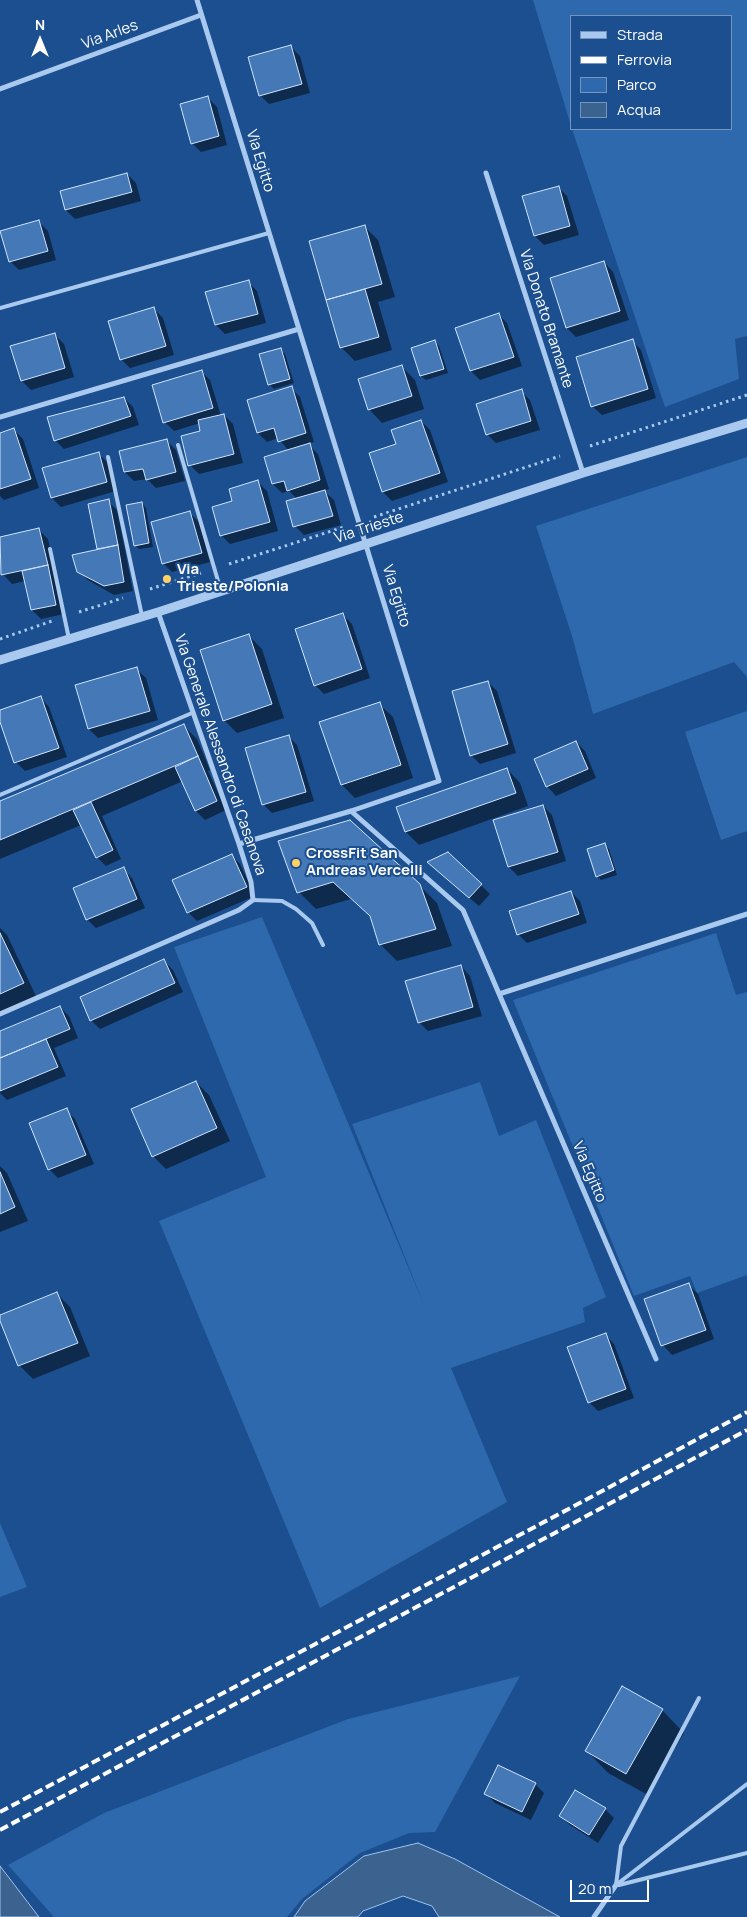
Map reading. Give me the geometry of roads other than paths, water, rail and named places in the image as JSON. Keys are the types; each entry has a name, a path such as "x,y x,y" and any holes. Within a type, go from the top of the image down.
{"street":[{"name":"Via Egitto","path":"197,0 439,782 351,811 239,844"},
{"name":"Via Arles","path":"0,89 201,15"},
{"name":"Via Donato Bramante","path":"486,172 583,474"},
{"path":"0,417 299,329"},
{"name":"Via Trieste","path":"0,660 158,612 583,474 747,423"},
{"name":"Via Generale Alessandro di Casanova","path":"0,1014 239,910 253,900 252,882 158,612"},
{"name":"Via Egitto","path":"351,811 463,910 656,1359"},
{"path":"499,994 747,914"},
{"path":"594,1917 616,1886"}],"lane":[{"path":"0,308 269,233"},
{"path":"178,445 221,591"},
{"path":"108,457 142,617"},
{"path":"50,549 69,639"},
{"path":"0,795 192,713"},
{"path":"253,900 282,902 296,908 312,923 324,945"},
{"path":"616,1886 621,1846 699,1698"},
{"path":"616,1886 747,1784"},
{"path":"616,1886 747,1853"}],"water":[{"path":"418,1843 455,1859 560,1917 439,1917 432,1906 403,1896 363,1911 358,1917 294,1917 305,1901 364,1856"},
{"path":"0,1866 39,1917 0,1917"}],"railway":[{"path":"0,1812 747,1412"},
{"path":"0,1830 747,1430"}],"place":[{"name":"Via Trieste/Polonia","path":"167,579"},
{"name":"CrossFit San Andreas Vercelli","path":"296,863"}]}
